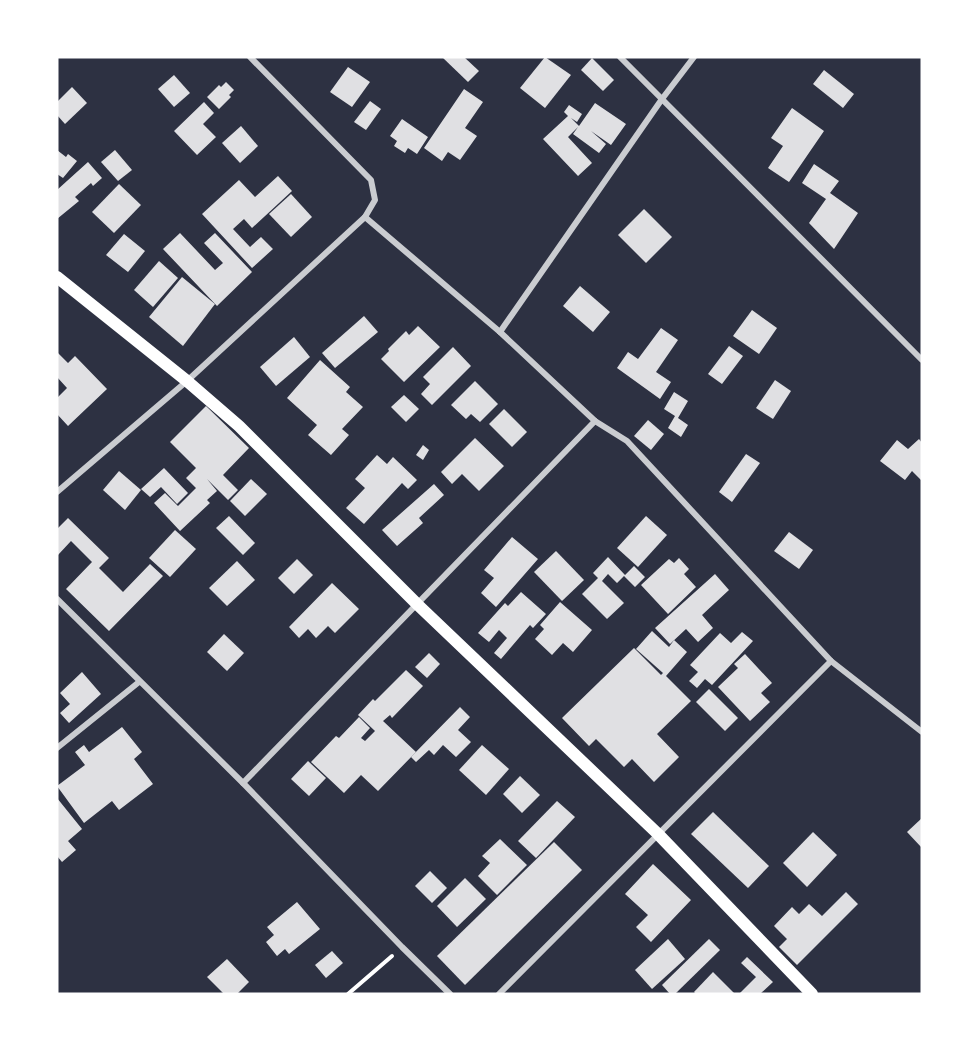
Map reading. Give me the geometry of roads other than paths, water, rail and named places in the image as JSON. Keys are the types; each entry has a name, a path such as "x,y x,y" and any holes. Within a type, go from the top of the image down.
{"main road":[{"path":"57,277 187,381 239,426 418,605 658,834 812,994"}],"street":[{"path":"57,492 187,381 365,217 375,200 371,180 250,57"},
{"path":"620,57 922,360"},
{"path":"500,332 662,99 694,57"},
{"path":"365,217 500,332 595,421 627,441 831,661 922,732"},
{"path":"243,783 595,421"},
{"path":"57,598 450,994"},
{"path":"499,994 831,661"},
{"path":"57,748 140,682"}]}
